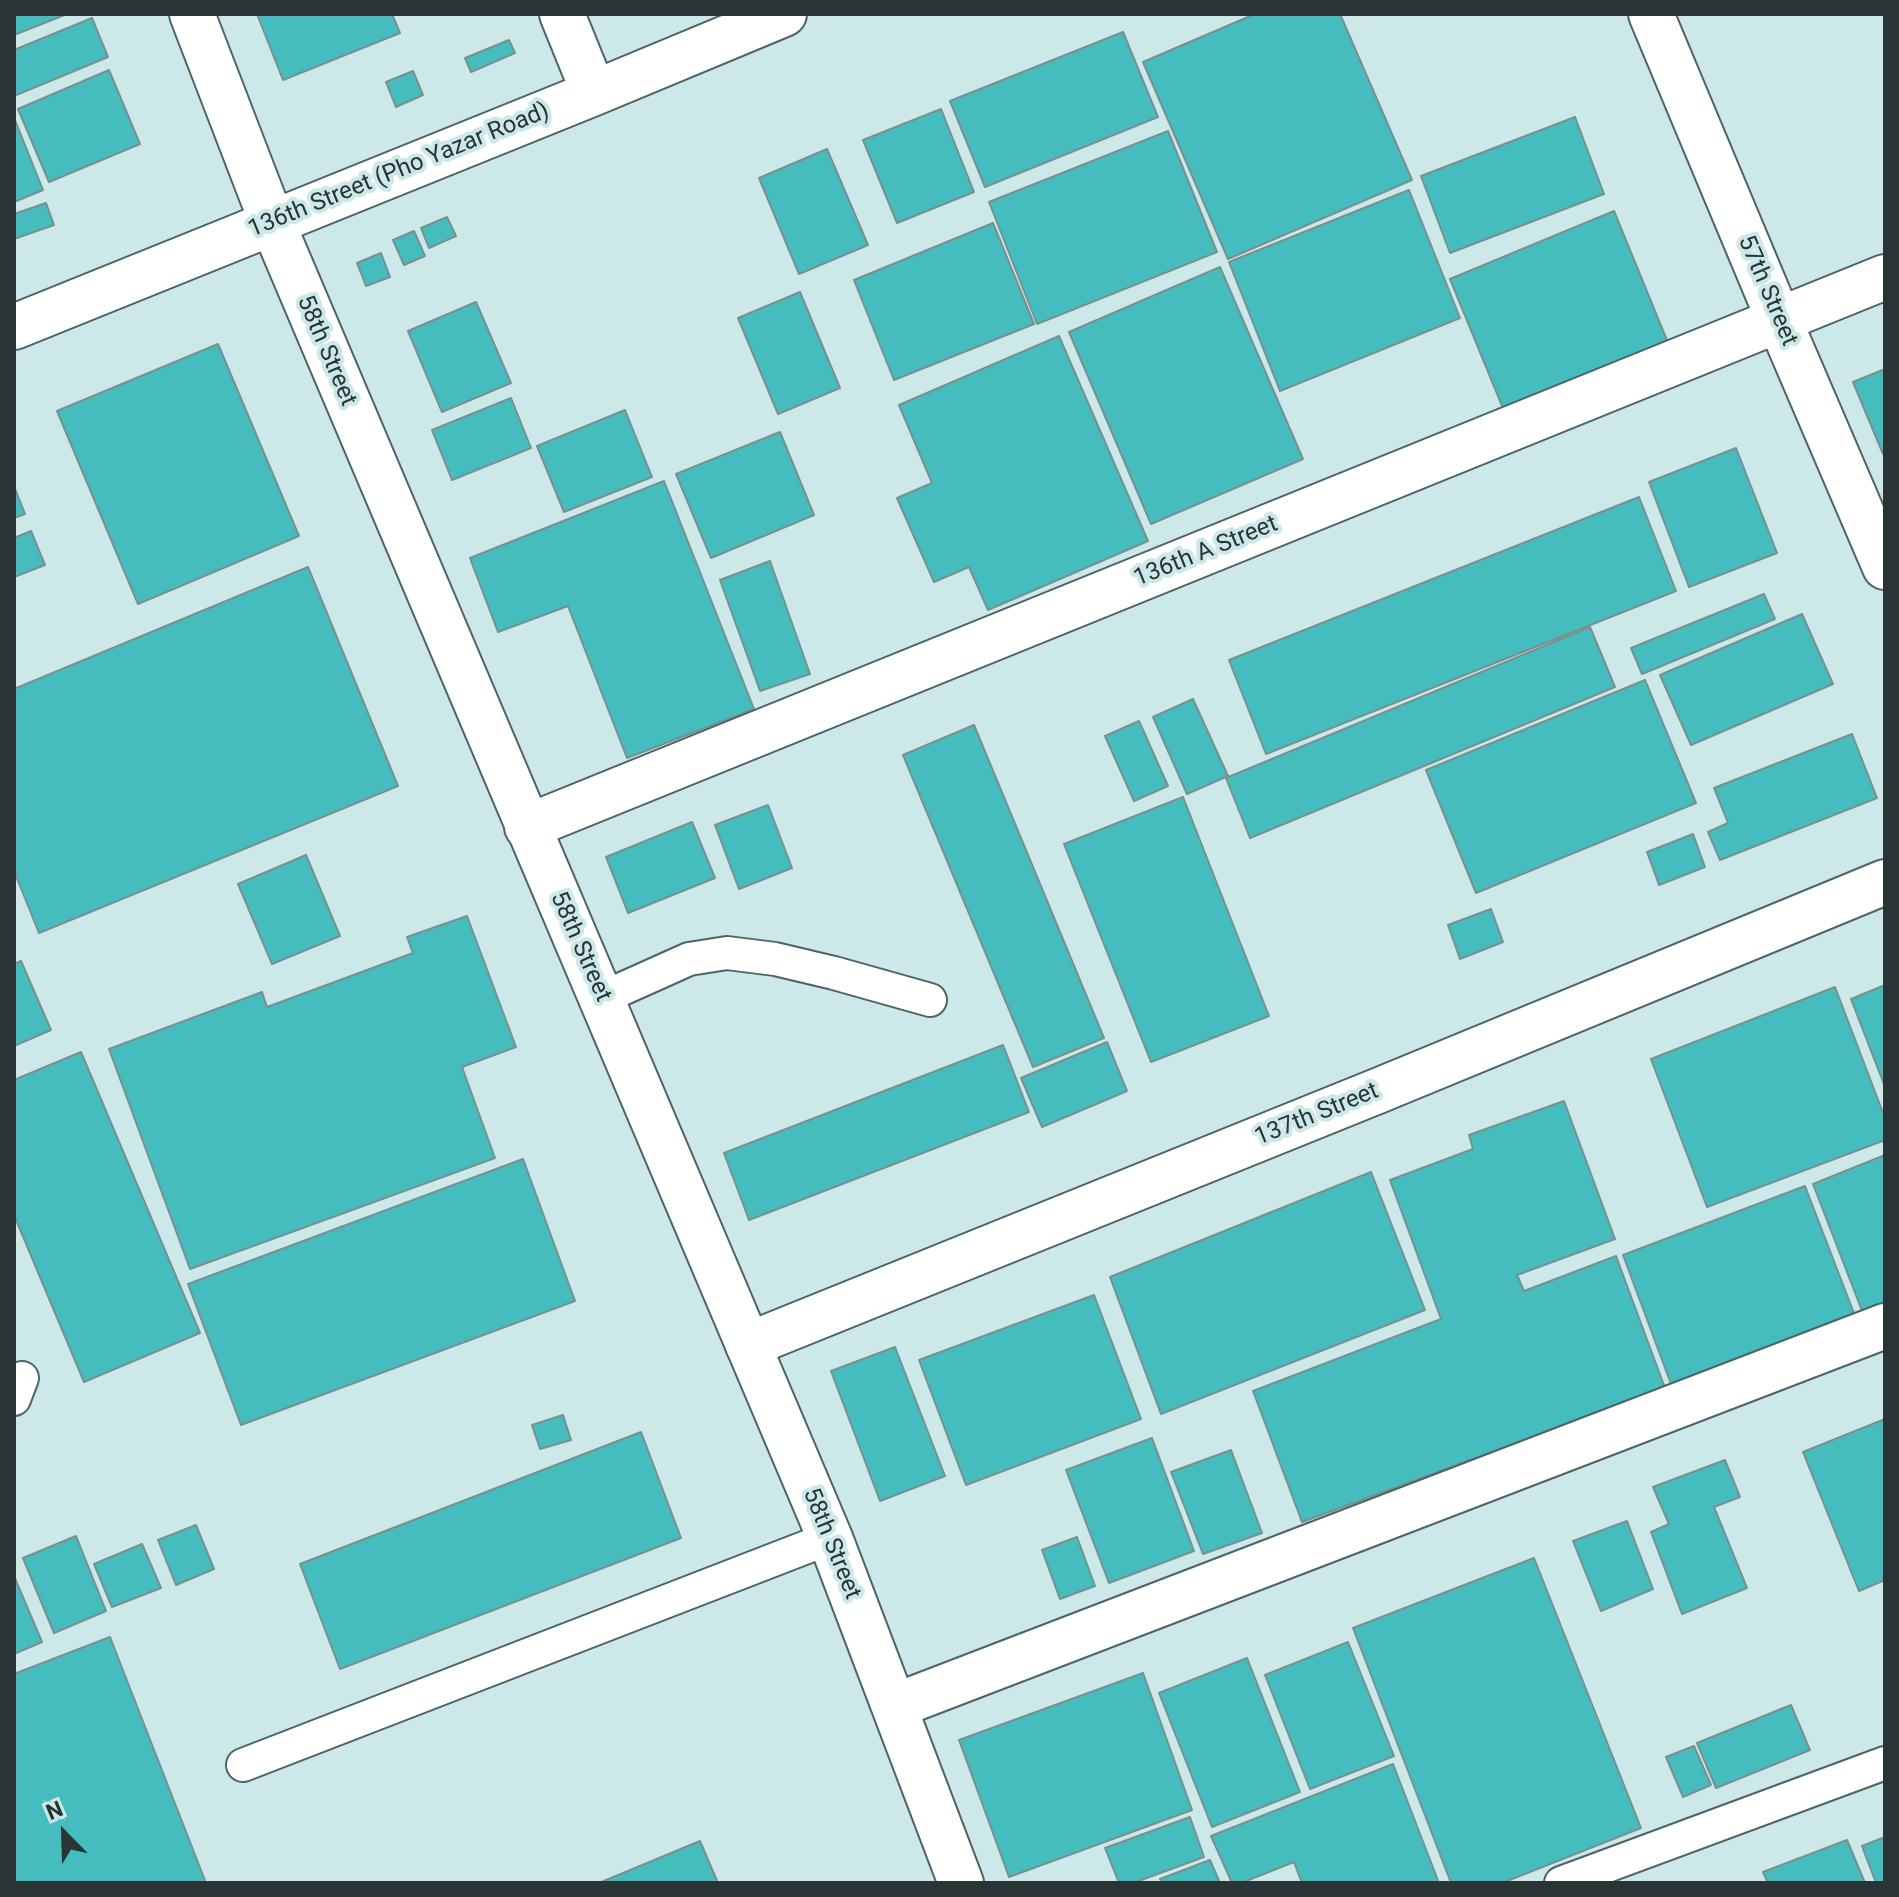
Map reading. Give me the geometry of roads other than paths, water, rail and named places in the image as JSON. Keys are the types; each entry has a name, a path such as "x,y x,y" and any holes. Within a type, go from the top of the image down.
{"street":[{"name":"58th Street","path":"192,14 272,222 830,1538 961,1883"},
{"path":"562,14 594,93"},
{"name":"136th Street (Pho Yazar Road)","path":"14,327 784,14"},
{"name":"57th Street","path":"1651,14 1885,567"},
{"name":"136th A Street","path":"527,827 1885,277"},
{"name":"137th Street","path":"748,1345 1885,882"},
{"path":"895,1706 1885,1326"}],"lane":[{"path":"602,998 689,959 727,953 775,959 930,1000"},
{"path":"243,1765 830,1538"},
{"path":"1561,1883 1885,1763"}]}
